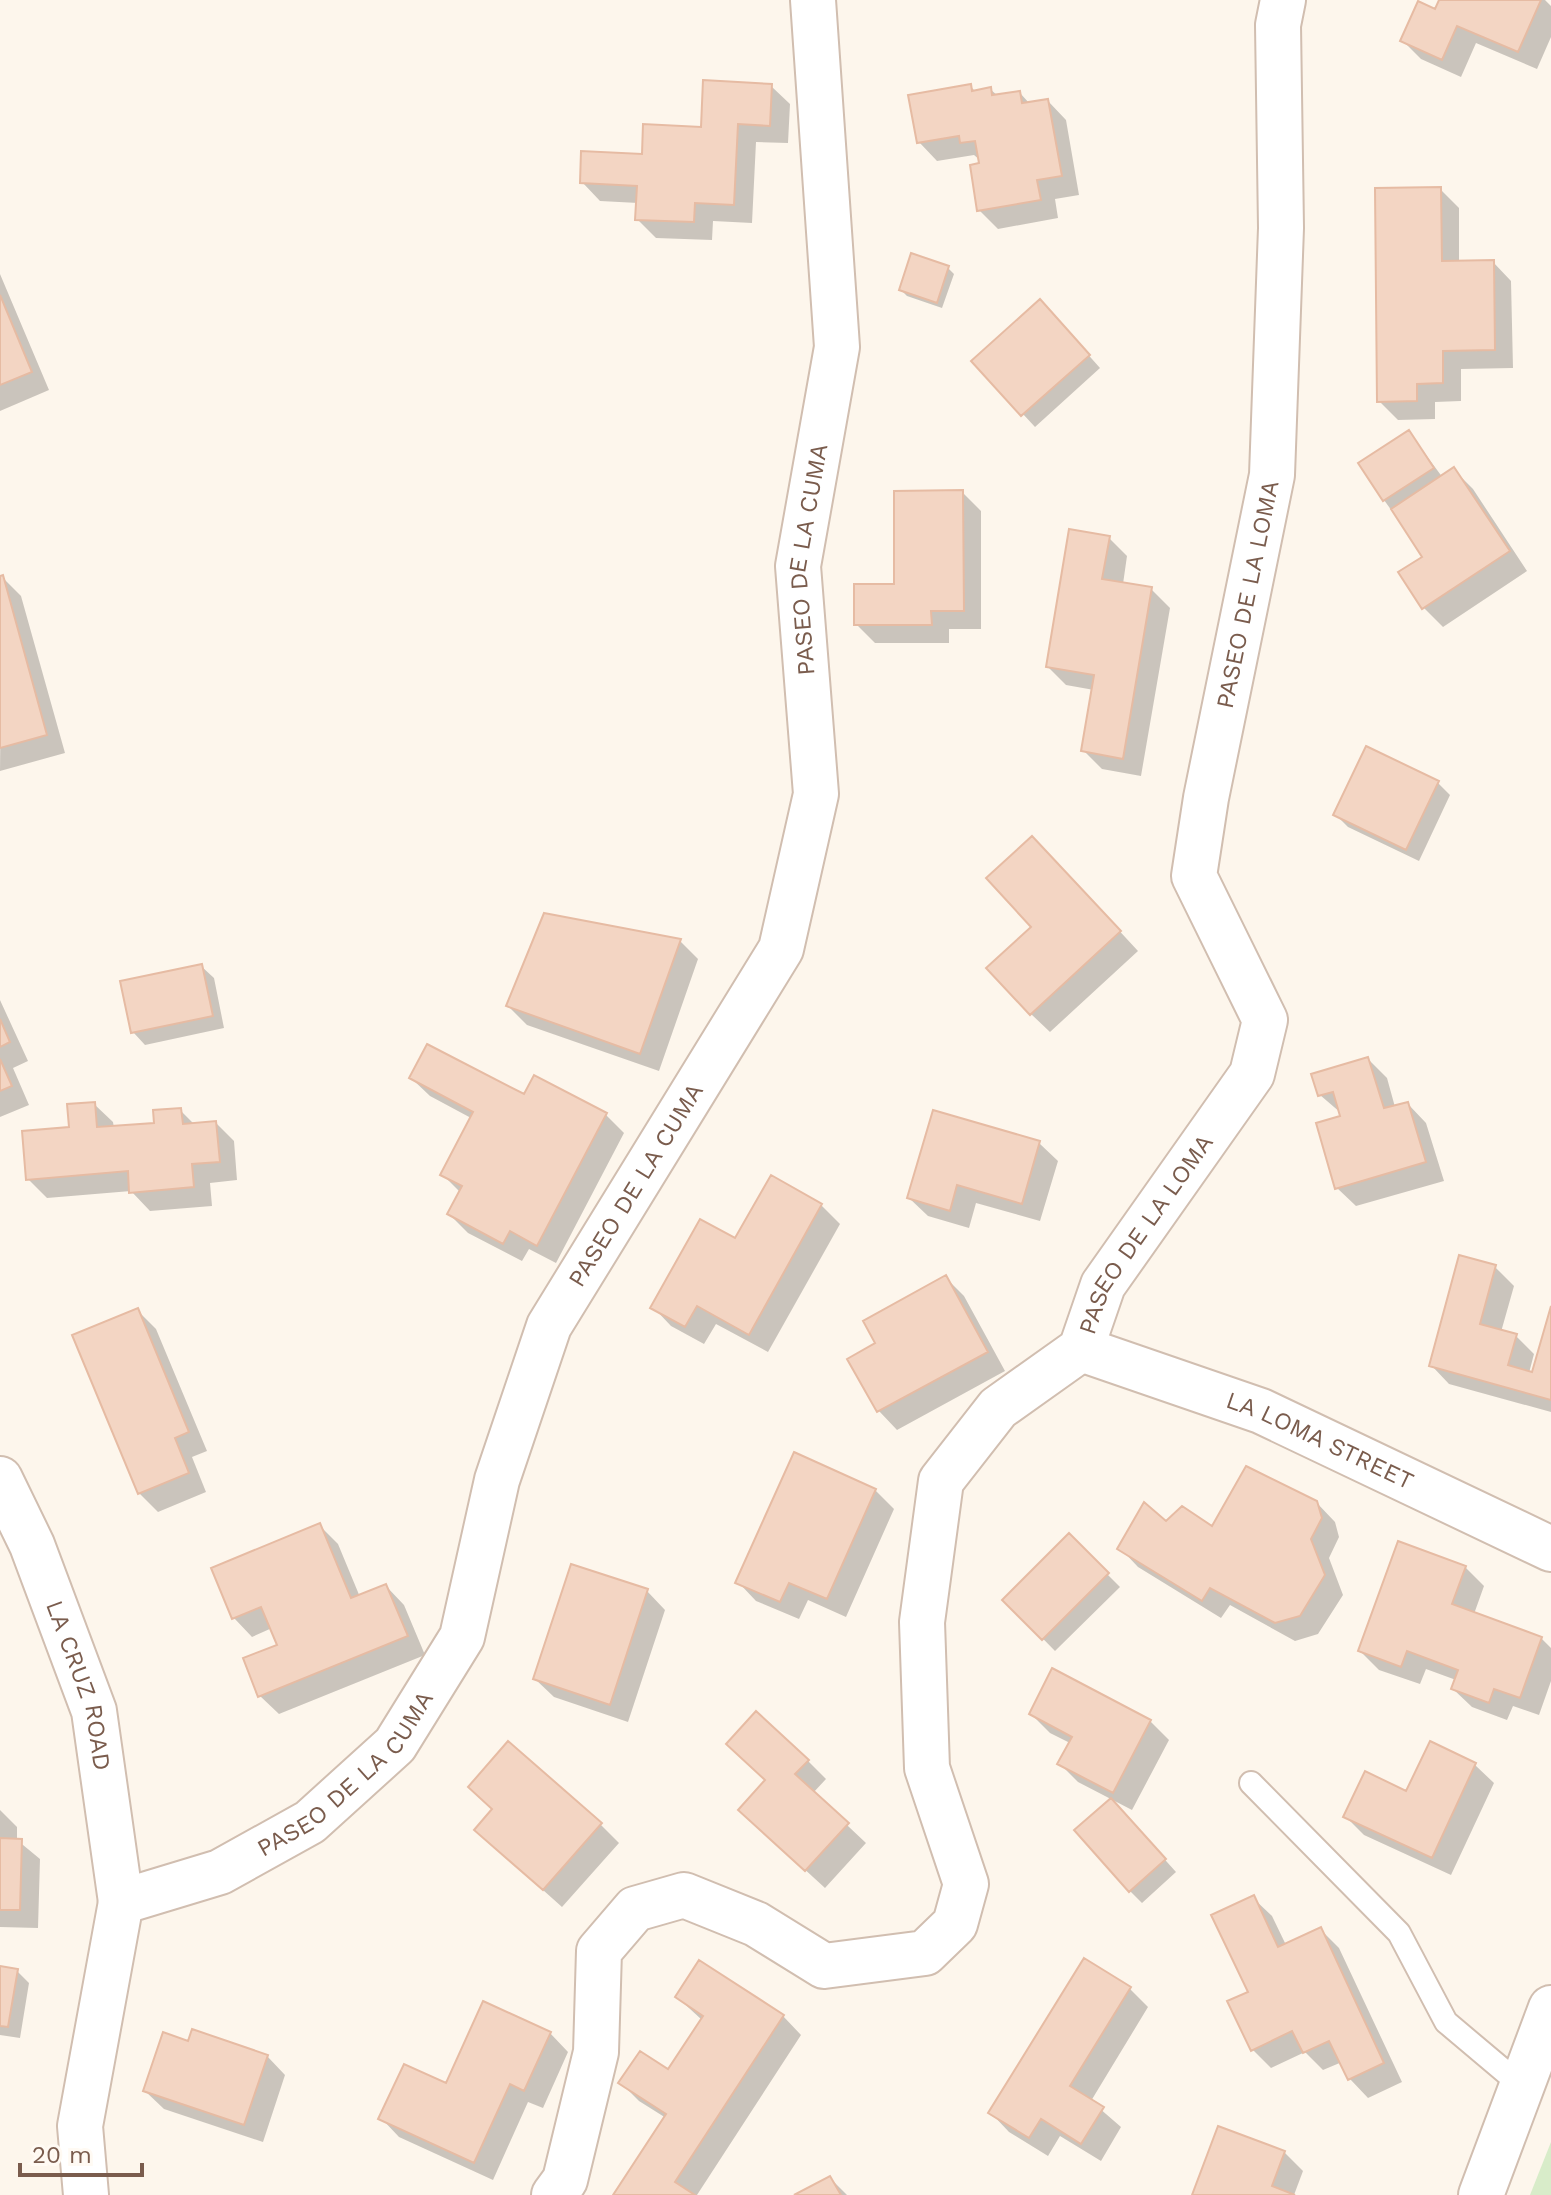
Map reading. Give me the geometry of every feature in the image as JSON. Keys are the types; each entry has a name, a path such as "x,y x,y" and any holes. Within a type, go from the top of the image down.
{"street":[{"name":"PASEO DE LA CUMA","path":"121,1902 220,1872 310,1822 395,1745 462,1637 497,1480 549,1326 781,949 816,794 798,566 837,347 813,0"},
{"name":"PASEO DE LA LOMA","path":"554,2195 565,2180 596,2052 599,1951 635,1909 684,1895 756,1924 824,1966 925,1953 955,1924 966,1884 927,1768 923,1637 941,1481 998,1408 1081,1349 1103,1285 1252,1074 1265,1020 1194,876 1209,783 1272,475 1281,228 1278,25 1283,0"},
{"name":"LA LOMA STREET","path":"1081,1349 1261,1411 1551,1549"},
{"name":"LA CRUZ ROAD","path":"0,1479 32,1545 94,1711 121,1902"},
{"path":"86,2195 80,2126 121,1902"},
{"path":"1481,2195 1551,2008"}],"lane":[{"path":"1251,1783 1399,1933 1446,2022 1522,2086"}],"green space":[{"path":"1551,2142 1551,2195 1530,2195"}],"building":[{"path":"1439,0 1541,0 1518,52 1457,26 1442,60 1400,41 1418,1 1435,9"},
{"path":"703,80 772,84 770,126 738,124 734,205 695,203 694,222 635,220 637,186 580,183 581,151 642,154 643,124 701,127"},
{"path":"971,84 972,91 991,87 992,95 1020,91 1022,103 1048,99 1062,176 1037,180 1041,200 977,211 970,165 979,163 975,141 960,143 959,136 917,143 908,95"},
{"path":"1441,187 1442,261 1494,260 1495,350 1443,351 1443,383 1417,384 1417,401 1377,402 1375,188"},
{"path":"911,253 949,266 937,303 899,290"},
{"path":"0,295 32,372 0,385"},
{"path":"1040,299 1090,355 1021,416 971,361"},
{"path":"1409,430 1434,468 1383,501 1358,463"},
{"path":"1454,467 1510,551 1422,609 1398,572 1422,557 1391,509"},
{"path":"963,490 964,611 931,611 932,625 854,625 854,584 894,584 894,491"},
{"path":"1069,529 1110,536 1102,579 1152,587 1123,759 1081,751 1094,675 1046,667"},
{"path":"3,575 47,735 0,748 0,576"},
{"path":"1366,746 1439,781 1406,850 1333,815"},
{"path":"1032,836 1121,931 1030,1015 986,968 1031,927 986,878"},
{"path":"544,913 681,939 640,1054 506,1006"},
{"path":"202,964 213,1016 131,1033 120,981"},
{"path":"0,1019 10,1042 0,1047"},
{"path":"427,1044 524,1094 534,1075 607,1113 537,1246 510,1231 503,1244 447,1214 462,1186 440,1175 473,1112 409,1078"},
{"path":"1368,1057 1384,1108 1408,1102 1426,1162 1335,1189 1316,1123 1340,1116 1333,1092 1318,1096 1311,1074"},
{"path":"0,1059 12,1086 0,1091"},
{"path":"95,1102 97,1127 154,1123 153,1110 181,1108 183,1124 216,1121 220,1162 192,1164 194,1187 129,1193 128,1171 26,1180 22,1131 69,1127 67,1104"},
{"path":"933,1110 1040,1141 1022,1204 957,1185 950,1211 907,1198"},
{"path":"771,1175 822,1204 749,1335 697,1306 685,1327 650,1308 700,1219 735,1238"},
{"path":"1459,1255 1496,1265 1480,1324 1517,1334 1508,1365 1532,1372 1551,1306 1551,1400 1429,1366"},
{"path":"946,1275 988,1352 877,1412 847,1359 875,1343 863,1321"},
{"path":"138,1308 189,1432 175,1438 189,1473 138,1494 72,1335"},
{"path":"794,1452 876,1489 827,1599 789,1583 780,1602 735,1583"},
{"path":"1246,1466 1317,1501 1322,1518 1311,1539 1325,1575 1300,1616 1275,1623 1210,1588 1202,1601 1117,1549 1144,1502 1166,1521 1182,1506 1212,1526"},
{"path":"320,1523 351,1598 386,1584 408,1636 258,1697 243,1658 277,1645 261,1607 232,1619 211,1568"},
{"path":"1069,1533 1109,1573 1042,1640 1002,1600"},
{"path":"1398,1541 1466,1566 1452,1604 1542,1637 1520,1698 1494,1689 1489,1703 1451,1689 1458,1670 1407,1651 1401,1667 1358,1651"},
{"path":"571,1564 648,1589 610,1705 533,1679"},
{"path":"1052,1668 1151,1720 1113,1793 1057,1764 1072,1737 1029,1714"},
{"path":"756,1711 809,1760 795,1774 849,1823 805,1871 738,1810 765,1780 726,1744"},
{"path":"508,1741 602,1823 543,1890 474,1830 492,1809 468,1787"},
{"path":"1430,1741 1476,1763 1432,1858 1343,1817 1365,1771 1406,1791"},
{"path":"1111,1798 1166,1859 1129,1892 1074,1830"},
{"path":"0,1838 22,1839 20,1910 0,1910"},
{"path":"1254,1895 1278,1947 1321,1927 1384,2063 1348,2080 1329,2041 1303,2053 1292,2031 1251,2051 1227,2001 1248,1992 1211,1915"},
{"path":"1084,1958 1131,1987 1070,2086 1104,2107 1081,2144 1041,2119 1029,2138 988,2113"},
{"path":"699,1960 784,2015 675,2182 695,2195 613,2195 666,2114 618,2083 640,2051 668,2069 703,2016 675,1997"},
{"path":"0,1966 18,1969 8,2027 0,2026"},
{"path":"483,2001 551,2032 524,2091 510,2084 474,2163 378,2119 404,2064 446,2083"},
{"path":"192,2029 268,2055 244,2125 143,2091 163,2032 188,2041"},
{"path":"1218,2126 1285,2151 1272,2186 1295,2195 1192,2195"},
{"path":"830,2176 841,2195 794,2195"}]}
